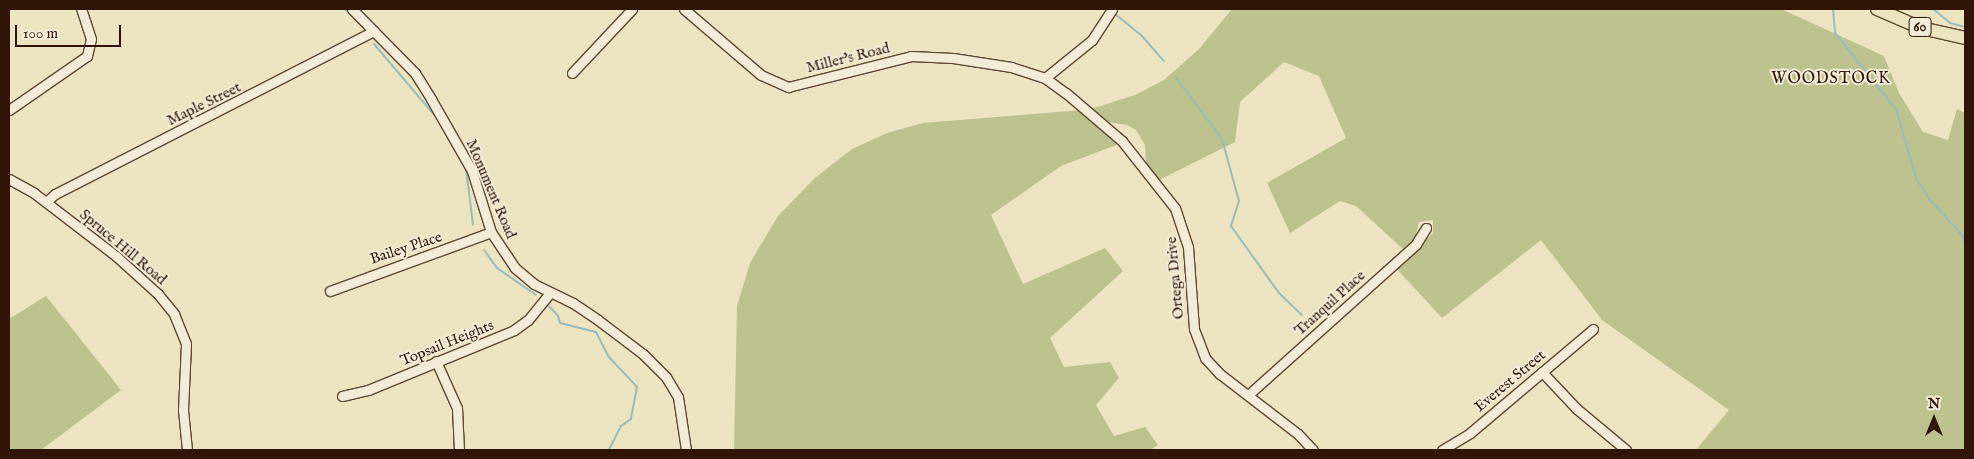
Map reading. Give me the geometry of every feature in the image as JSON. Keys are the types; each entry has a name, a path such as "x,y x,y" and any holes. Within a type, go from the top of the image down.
{"main road":[{"name":"60","path":"1877,9 1921,28 1965,38"}],"street":[{"path":"9,110 88,56 91,39 81,9"},
{"name":"Monument Road","path":"352,9 415,73 449,127 472,171 491,232 516,268 549,294 573,303 598,320 643,354 666,377 678,397 686,450"},
{"path":"572,73 632,9"},
{"name":"Miller's Road","path":"684,9 761,75 788,87 911,56 975,61 1044,78"},
{"path":"1044,78 1092,40 1112,9"},
{"name":"Maple Street","path":"46,202 63,190 374,31"},
{"name":"Ortega Drive","path":"1044,78 1111,130 1171,201 1182,223 1188,247 1191,308 1197,341 1212,366 1309,449"},
{"name":"Spruce Hill Road","path":"9,180 46,202 133,270 177,318 186,344 183,410 187,450"},
{"name":"Tranquil Place","path":"1248,395 1416,244 1426,228"},
{"name":"Bailey Place","path":"330,291 491,232"},
{"name":"Topsail Heights","path":"342,396 368,390 519,327 549,294"},
{"name":"Everest Street","path":"1442,450 1470,433 1593,329"},
{"path":"436,362 457,408 459,450"},
{"path":"1542,372 1577,409 1626,450"}],"green space":[{"path":"1232,9 1781,9 1884,56 1899,93 1923,132 1948,140 1957,109 1965,113 1965,450 1696,450 1729,410 1602,320 1541,240 1442,318 1396,268 1433,233 1433,220 1419,222 1415,239 1404,250 1356,206 1340,201 1290,233 1267,183 1346,138 1319,76 1284,62 1240,102 1235,142 1159,180 1146,162 1145,145 1136,130 1127,125 1108,122 1091,109 1135,95 1164,80 1199,49"},
{"path":"1082,110 1119,144 1061,166 991,215 1023,284 1105,248 1123,271 1050,338 1064,367 1110,362 1119,378 1096,405 1114,436 1145,427 1158,445 1150,450 734,450 737,306 750,263 778,216 815,178 852,149 887,133 923,123"},
{"path":"46,296 121,390 41,450 9,450 9,319"}],"waterway":[{"path":"345,9 358,22"},
{"path":"1833,9 1835,33 1896,109 1916,178 1929,199 1963,236 1965,247"},
{"path":"1933,9 1950,23 1965,27"},
{"path":"1115,14 1142,36 1164,61"},
{"path":"374,44 436,117"},
{"path":"1177,79 1222,139 1239,201 1231,226 1279,293 1302,315"},
{"path":"440,123 456,151"},
{"path":"466,168 473,225"},
{"path":"484,250 497,268 536,295"},
{"path":"546,303 558,316 560,323 596,332 608,356 637,387 631,419 621,426 609,450"}],"district":[{"name":"WOODSTOCK","path":"1831,79"}]}
